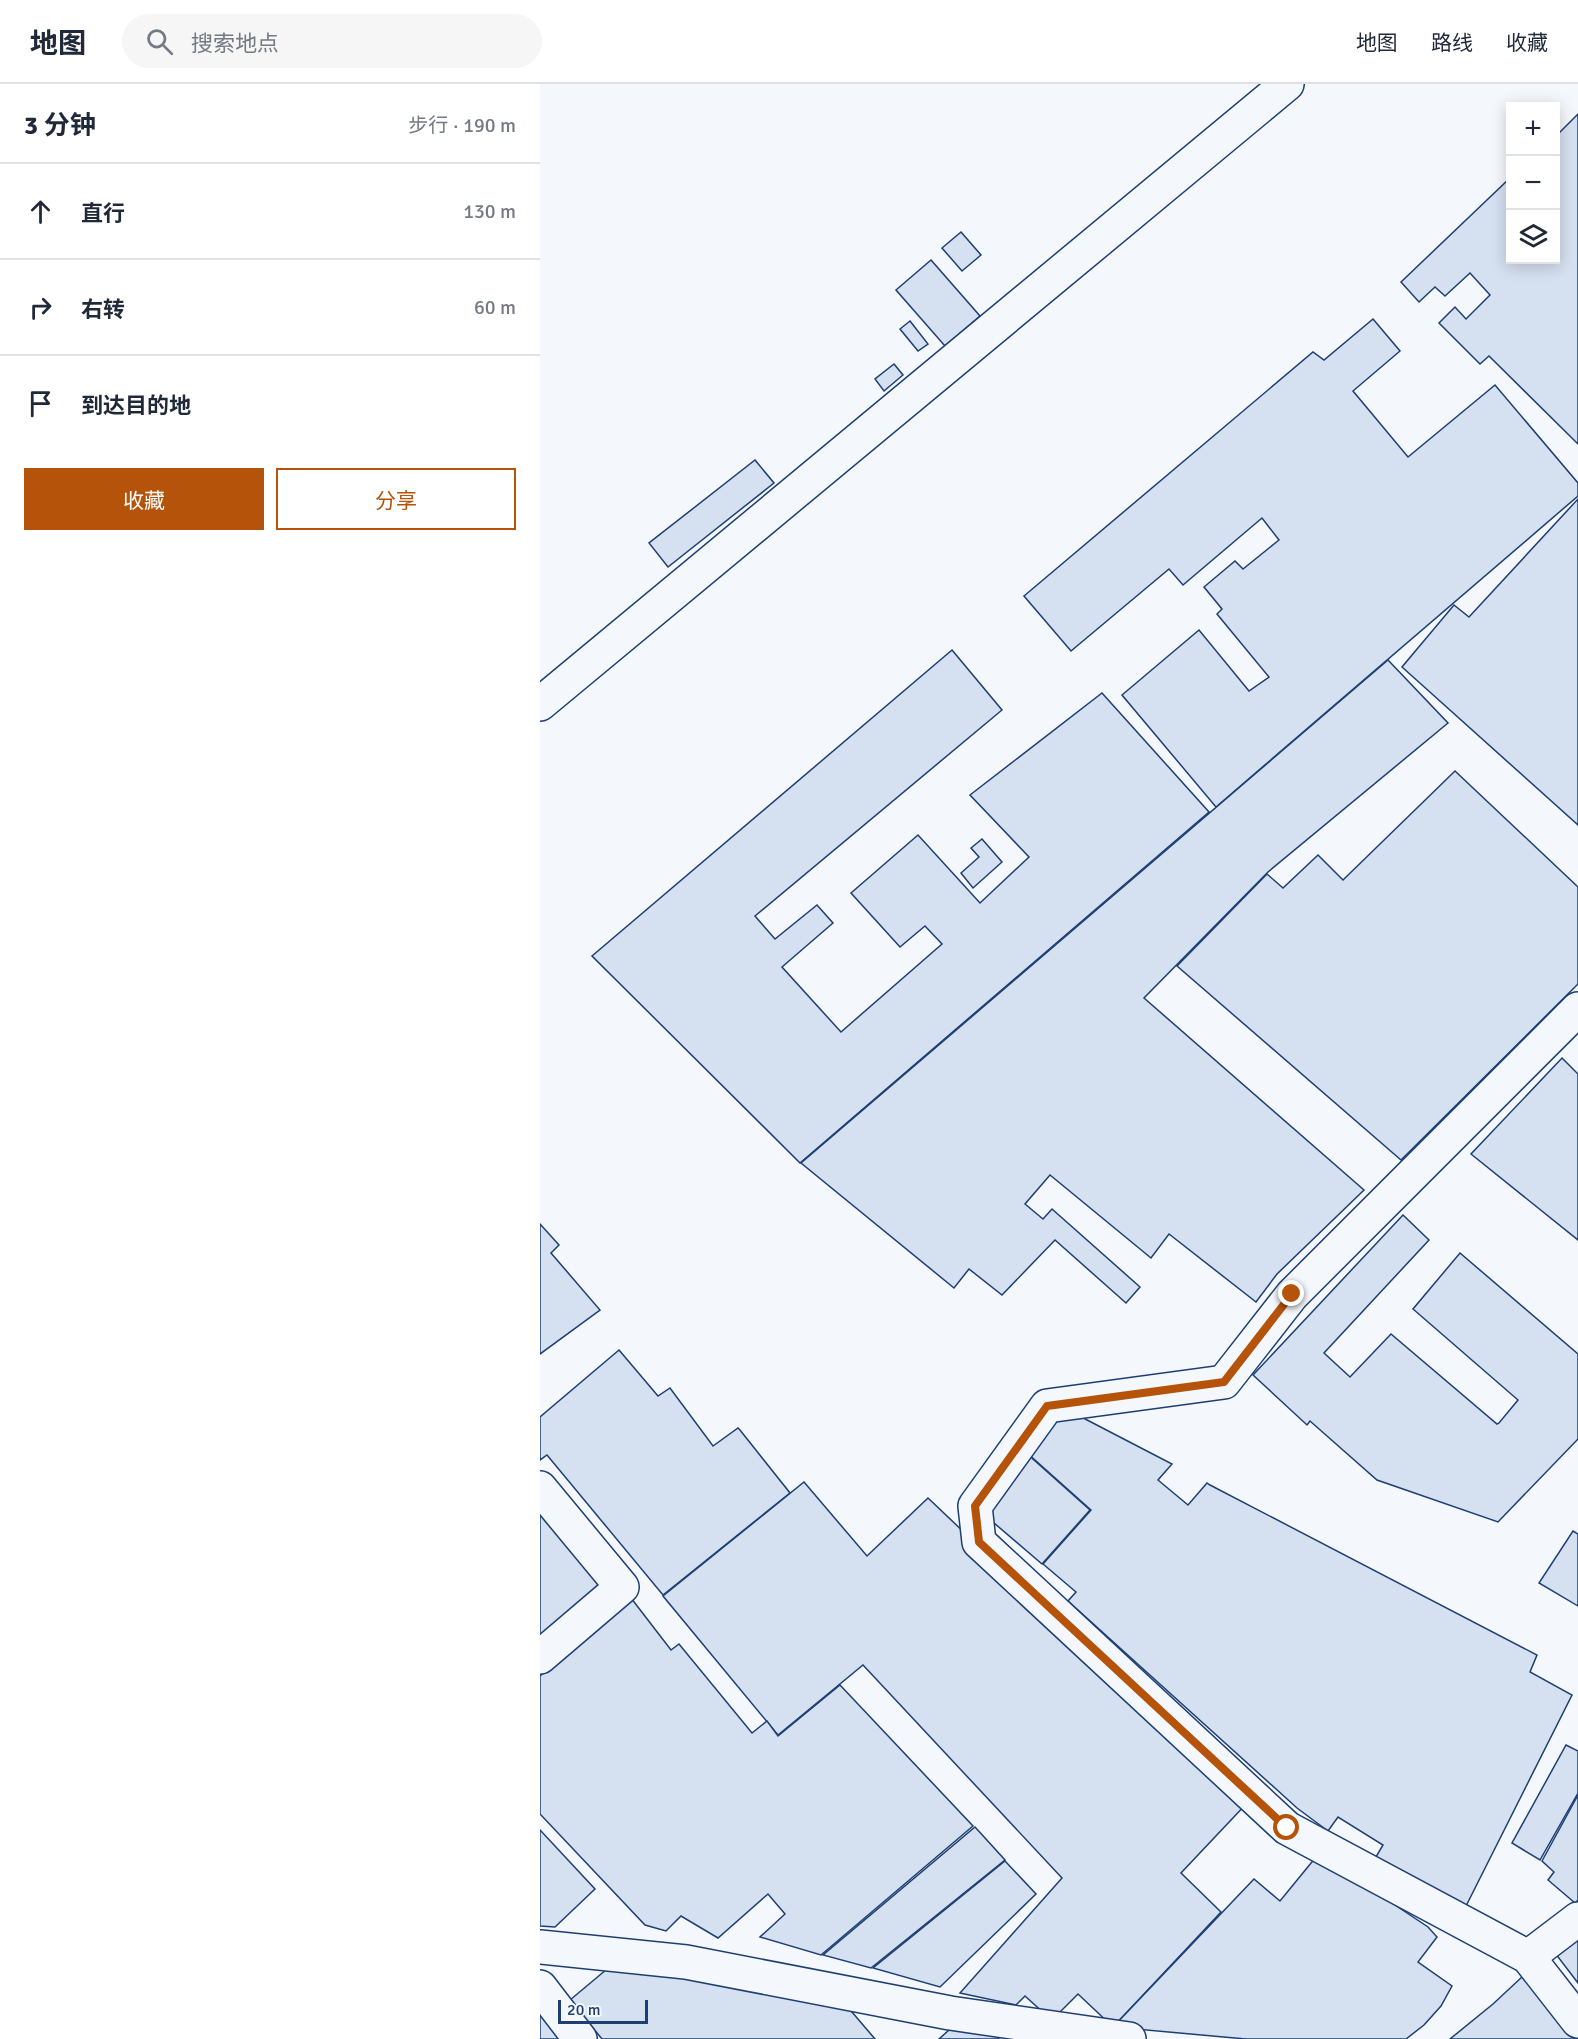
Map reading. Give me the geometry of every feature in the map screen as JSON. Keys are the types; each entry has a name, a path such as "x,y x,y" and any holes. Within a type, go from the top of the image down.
{"street":[{"path":"540,704 1287,84"},
{"path":"1578,1009 1292,1294 1224,1382 1047,1406 975,1506 979,1542 1287,1828 1528,1957 1578,2021"},
{"path":"540,1488 622,1587 540,1658"},
{"path":"1528,1957 1578,1919"},
{"path":"540,1947 686,1962 950,2013 1129,2039"},
{"path":"540,1988 580,2039"}],"building":[{"path":"1578,114 1578,444 1489,356 1480,364 1439,323 1455,307 1466,319 1490,295 1470,273 1445,296 1435,287 1419,302 1401,282 1506,182 1506,264 1560,264 1560,132"},
{"path":"961,232 981,255 962,271 942,248"},
{"path":"931,260 980,316 945,346 896,290"},
{"path":"1373,319 1400,351 1353,391 1408,457 1495,385 1578,483 1578,496 1216,807 1122,695 1199,630 1249,691 1269,677 1217,614 1222,609 1204,587 1235,561 1243,569 1279,540 1262,518 1183,585 1169,569 1071,651 1024,596 1313,352 1324,360"},
{"path":"910,321 928,344 918,351 900,329"},
{"path":"894,364 903,375 884,391 875,379"},
{"path":"755,460 774,483 668,567 649,543"},
{"path":"1578,499 1578,825 1402,667 1454,605 1469,617"},
{"path":"952,650 1002,710 755,916 775,939 817,905 833,923 782,967 841,1032 942,944 925,926 900,947 851,893 918,835 980,903 1029,857 970,795 1102,693 1209,812 800,1163 592,956"},
{"path":"1388,660 1448,723 1268,872 1144,998 1364,1190 1277,1274 1256,1302 1169,1234 1151,1258 1050,1175 1025,1204 1043,1219 1052,1209 1140,1287 1126,1303 1055,1240 1002,1295 969,1269 954,1288 801,1163"},
{"path":"1455,771 1578,887 1578,984 1401,1160 1177,966 1267,874 1283,888 1318,855 1343,880"},
{"path":"982,839 1002,862 973,888 961,873 979,857 971,848"},
{"path":"1562,1058 1578,1074 1578,1240 1471,1154"},
{"path":"1403,1215 1429,1240 1324,1353 1350,1377 1391,1334 1497,1424 1499,1423 1518,1400 1413,1309 1460,1253 1578,1354 1578,1439 1498,1522 1377,1480 1310,1421 1307,1425 1253,1375"},
{"path":"540,1224 559,1245 551,1253 600,1310 540,1354"},
{"path":"619,1350 658,1396 670,1388 713,1446 738,1428 790,1493 663,1595 547,1455 540,1460 540,1417"},
{"path":"1064,1408 1172,1464 1158,1480 1188,1505 1207,1483 1537,1655 1530,1672 1572,1695 1463,1912 1373,1862 1383,1845 1338,1817 1328,1831 1297,1808 1068,1601 1076,1592 1043,1564 1091,1510 1026,1452"},
{"path":"1025,1452 1090,1510 1042,1564 987,1517"},
{"path":"804,1482 867,1556 928,1498 1248,1802 1181,1873 1221,1912 1113,2027 1078,1994 1055,2017 1046,2015 1025,1996 1016,2005 960,1993 1062,1878 863,1665 778,1735 663,1596"},
{"path":"540,1502 601,1586 540,1640"},
{"path":"1573,1531 1578,1534 1578,1606 1539,1583"},
{"path":"631,1598 671,1650 679,1644 752,1733 767,1721 778,1736 840,1685 973,1826 821,1955 760,1937 785,1914 768,1894 718,1938 681,1916 666,1931 645,1925 540,1814 540,1676"},
{"path":"1566,1745 1578,1751 1578,1793 1540,1860 1512,1843"},
{"path":"1578,1795 1578,1900 1575,1903 1548,1880 1554,1872 1542,1861"},
{"path":"975,1827 1005,1860 871,1968 823,1955"},
{"path":"540,1830 595,1889 555,1927 540,1926"},
{"path":"1316,1857 1344,1871 1428,1927 1437,1937 1418,1962 1452,1986 1441,2006 1424,2025 1406,2039 1246,2039 1113,2027 1254,1879 1280,1901"},
{"path":"1005,1861 1036,1894 940,1987 873,1968"},
{"path":"1578,1938 1578,1983 1555,1953"},
{"path":"619,1959 840,1998 875,2039 602,2039 570,2000"},
{"path":"1523,1976 1577,2039 1450,2039 1493,2004"},
{"path":"540,2004 568,2039 540,2039"},
{"path":"958,2022 988,2028 999,2039 939,2039"}],"route":[{"path":"1287,1828 979,1542 975,1506 1047,1406 1224,1382 1292,1294"}]}
